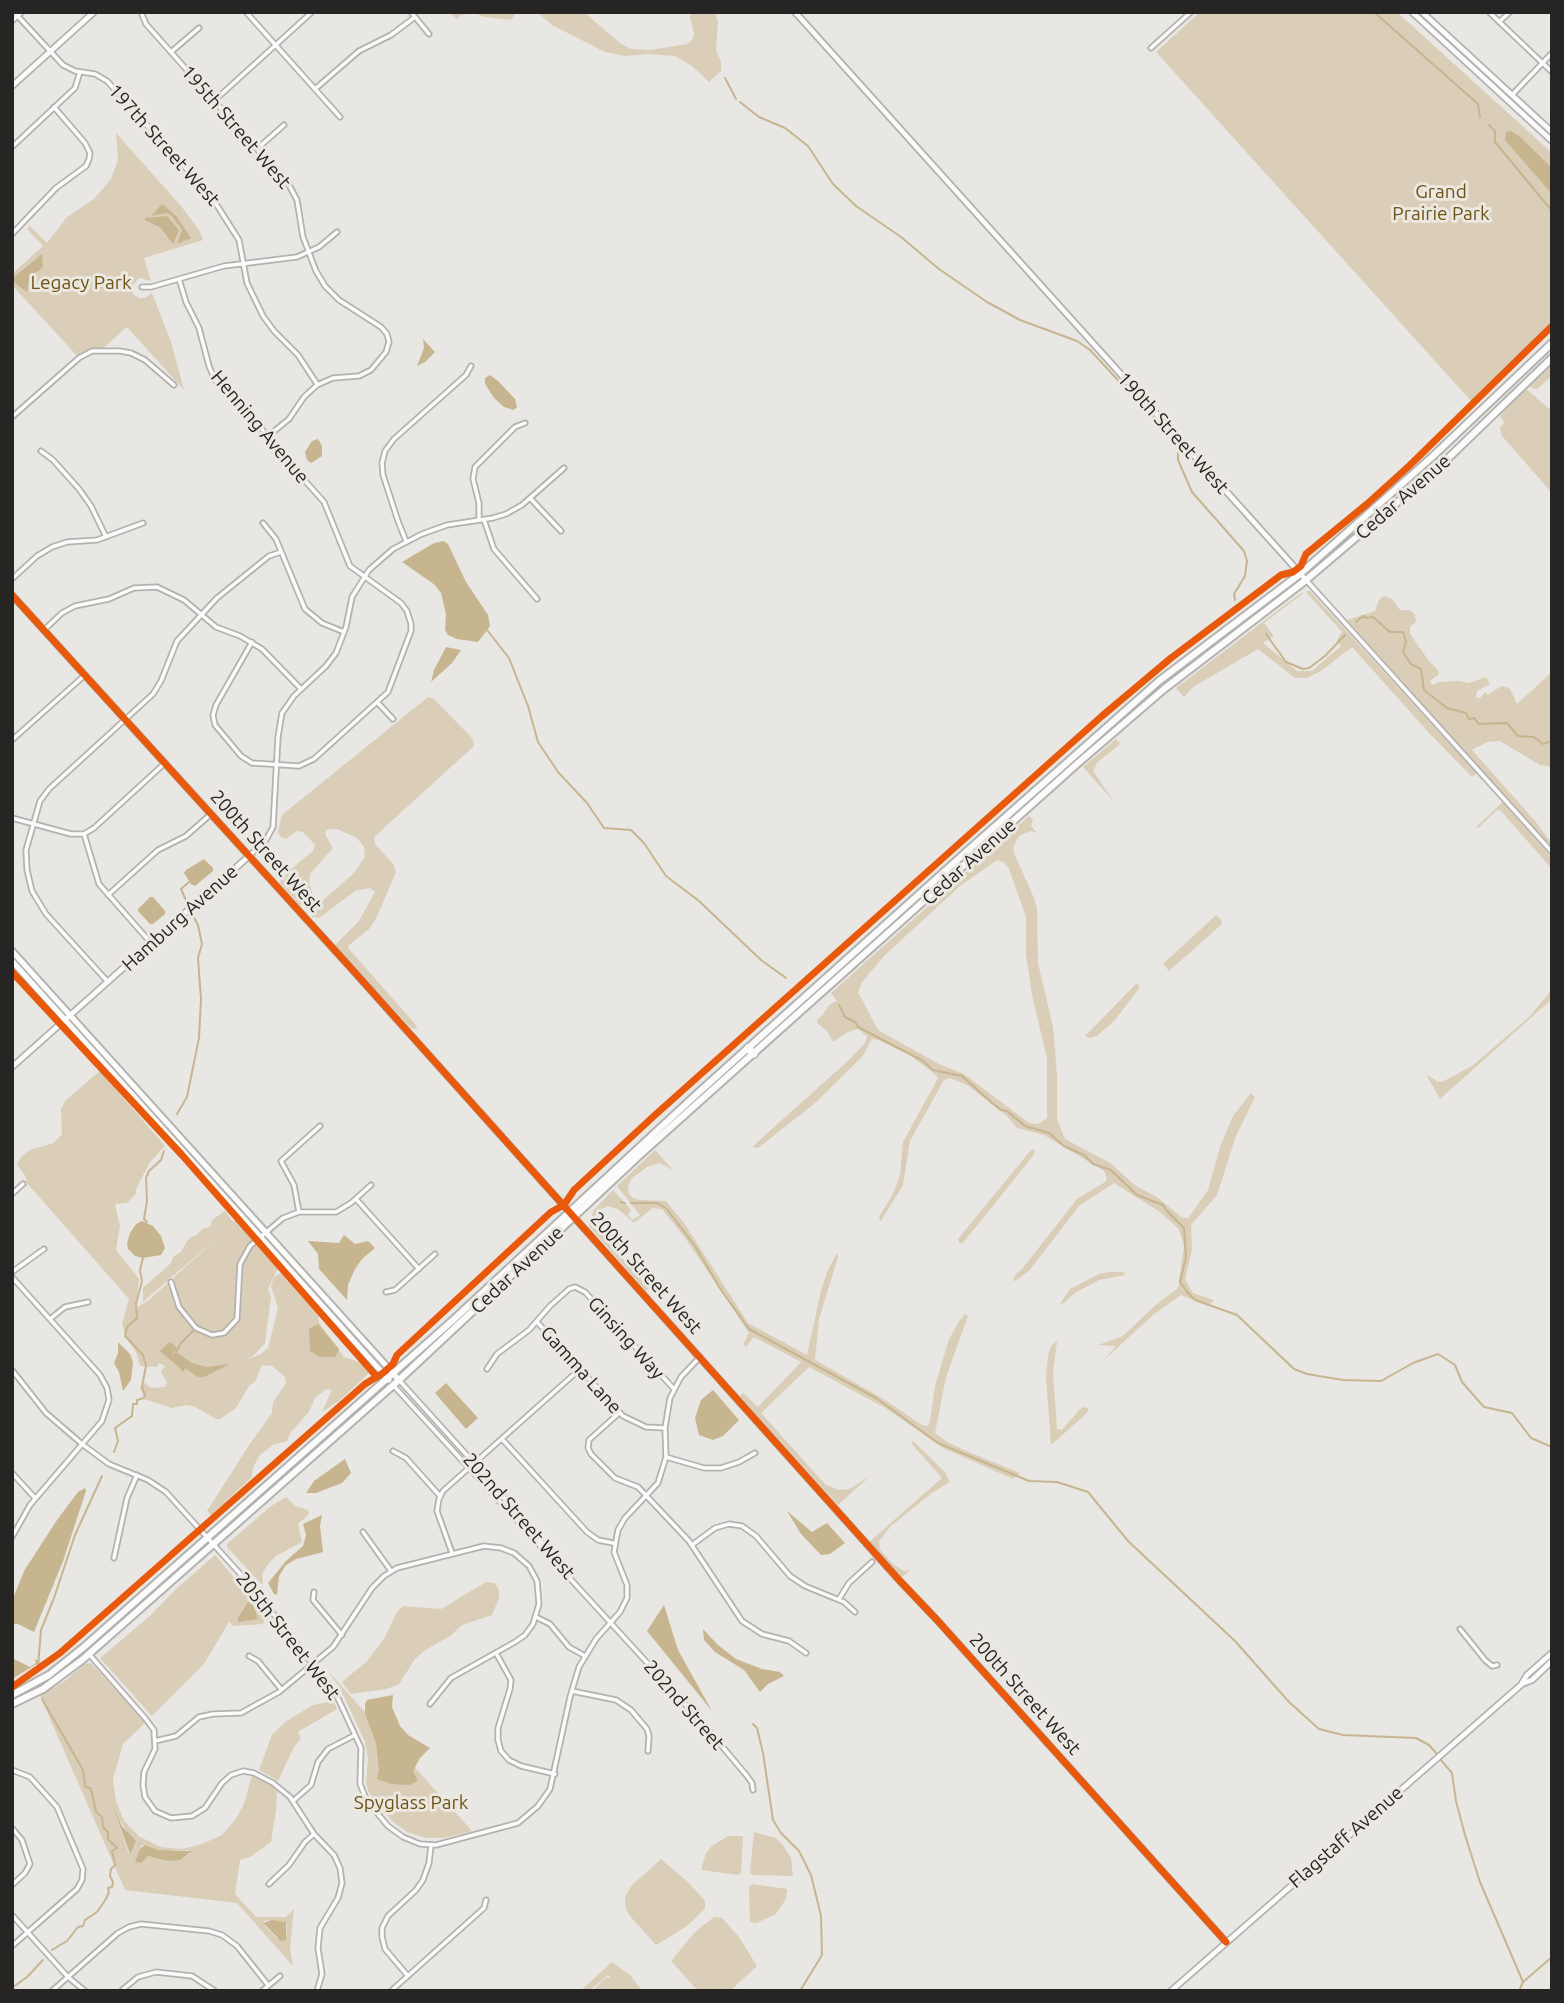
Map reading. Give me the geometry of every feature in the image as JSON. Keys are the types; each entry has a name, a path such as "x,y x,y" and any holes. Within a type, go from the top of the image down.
{"main road":[{"name":"Cedar Avenue","path":"12,1704 56,1681 89,1654 396,1382 751,1051 1159,681 1300,574 1432,457 1552,343"},
{"name":"Cedar Avenue","path":"12,1695 39,1682 64,1664 390,1376 569,1210 1164,689 1306,580 1440,466 1552,358"},
{"path":"12,951 68,1018 396,1382"},
{"path":"12,961 68,1018"}],"street":[{"path":"12,86 94,12"},
{"name":"195th Street West","path":"141,12 146,24 284,177 295,194 300,228 308,252 317,274 328,290 342,303 383,328 389,340 383,358 368,373 333,378 317,385"},
{"path":"246,12 340,117"},
{"path":"215,100 312,12"},
{"path":"411,12 429,34"},
{"name":"190th Street West","path":"795,12 1552,852"},
{"path":"1152,48 1191,12"},
{"path":"1412,12 1552,141"},
{"path":"1422,12 1552,132"},
{"path":"1489,12 1552,72"},
{"path":"1499,22 1510,12"},
{"path":"12,21 18,13"},
{"name":"197th Street West","path":"18,13 63,65 80,72 95,74 107,81 211,196 236,234 241,246 248,288 263,316 298,355 317,385"},
{"path":"316,89 355,54 391,35 415,17"},
{"path":"171,52 199,28"},
{"path":"1507,100 1552,53"},
{"path":"12,147 75,88 80,72"},
{"path":"12,234 56,188 84,168 89,159 89,149 85,143 54,107"},
{"path":"258,148 284,125"},
{"path":"142,287 220,267 285,259 319,247 337,232"},
{"name":"Henning Avenue","path":"179,279 186,302 199,328 213,377 247,408 267,437 324,502 350,566 405,607 411,624 392,685 377,702 310,762 299,765 259,765 247,761 220,734 214,722 216,705 252,642"},
{"path":"12,418 88,352 120,351 145,360 174,385"},
{"path":"407,541 383,475 385,452 394,439 466,375 471,366"},
{"path":"267,437 286,423 304,397 317,385"},
{"path":"525,423 515,427 475,467 473,479 481,520 494,549 537,599"},
{"path":"41,451 53,460 79,489 106,537"},
{"name":"Hamburg Avenue","path":"12,1067 266,840 273,827 280,720 286,706 330,662 344,632 352,597 363,577 383,556 407,541 439,527 506,514 530,498 564,467"},
{"path":"530,498 561,531"},
{"path":"12,579 37,556 52,547 106,537 143,523"},
{"path":"264,523 276,539 305,609 322,623 344,632"},
{"path":"108,982 46,914 37,901 29,880 27,845 44,794 156,690 174,646 201,615 227,589 269,556 281,552"},
{"path":"44,630 62,613 75,606 109,599 142,586 167,590 184,600 216,627 252,642 278,664 301,689"},
{"name":"200th Street West","path":"12,594 1226,1942"},
{"path":"12,740 85,675"},
{"path":"377,702 393,719"},
{"path":"12,818 71,834 83,834 94,828 165,763"},
{"path":"108,895 158,850 186,836 211,814"},
{"path":"83,834 98,882 151,943"},
{"path":"299,1212 294,1185 281,1161 320,1126"},
{"path":"12,1194 23,1184"},
{"path":"170,1282 179,1307 196,1328 212,1335 224,1333 237,1320 242,1258 263,1234 283,1218 299,1212 331,1213 341,1209 371,1185"},
{"path":"356,1199 419,1269"},
{"path":"12,1537 26,1510 102,1421 107,1410 108,1392 99,1373 12,1275 44,1249"},
{"path":"386,1292 395,1290 435,1254"},
{"name":"Ginsing Way","path":"487,1369 497,1354 537,1322 569,1289 575,1287 580,1288 674,1389"},
{"path":"50,1319 65,1307 88,1302"},
{"name":"Gamma Lane","path":"537,1322 619,1413 642,1426 664,1428"},
{"path":"502,1439 587,1532 598,1540 614,1543 622,1521 647,1497 657,1483 666,1457 664,1428 667,1407 674,1389 700,1357"},
{"path":"452,1553 438,1516 440,1496 580,1369"},
{"path":"12,1370 48,1414 82,1444 109,1464 137,1475 127,1497 114,1558"},
{"name":"202nd Street West","path":"396,1382 474,1463 588,1596"},
{"name":"202nd Street West","path":"396,1382 469,1468 588,1596"},
{"path":"619,1413 591,1438 588,1448 612,1476 634,1485 647,1497 692,1545 727,1601 743,1621 762,1634 789,1642 806,1653"},
{"path":"393,1451 406,1458 440,1496"},
{"path":"666,1457 704,1468 722,1468 755,1453"},
{"path":"12,1473 35,1498"},
{"name":"205th Street West","path":"137,1475 166,1492 200,1529 253,1588 336,1694 362,1754 360,1787 369,1804 399,1834 412,1841 431,1845 456,1842 518,1823 542,1802 550,1789 572,1691 585,1656 623,1607 628,1590 617,1562 614,1543"},
{"path":"692,1545 715,1528 729,1524 742,1527 756,1536 779,1565 796,1580 839,1599 855,1612"},
{"path":"363,1532 391,1572"},
{"path":"155,1741 176,1735 199,1717 241,1713 282,1690 314,1665 342,1635 372,1588 391,1572 402,1566 452,1553 490,1546 505,1549 529,1566 537,1581 540,1600 536,1617 523,1637 451,1678 430,1704"},
{"path":"839,1599 849,1583 872,1562"},
{"path":"314,1592 313,1600 342,1635"},
{"name":"202nd Street","path":"588,1596 705,1726 752,1783 753,1790"},
{"path":"536,1617 550,1624 565,1644 585,1656"},
{"path":"1460,1629 1492,1666 1497,1665"},
{"path":"496,1653 511,1680 498,1728 501,1751 509,1760 521,1766 555,1774"},
{"name":"Flagstaff Avenue","path":"1522,1684 1527,1675 1552,1653"},
{"path":"89,1654 154,1730 154,1753 144,1774 143,1789 149,1804 161,1815 181,1819 195,1815 208,1804 224,1780 243,1771 254,1773 268,1780 293,1801 314,1834 336,1859 342,1879 338,1898 320,1928 318,1948 322,1970 317,1991"},
{"path":"249,1656 258,1661 282,1690"},
{"name":"Flagstaff Avenue","path":"1171,1991 1522,1684 1532,1679 1552,1661"},
{"path":"572,1691 615,1700 631,1710 647,1729 648,1751"},
{"path":"293,1801 311,1786 318,1762 328,1749 355,1735"},
{"path":"12,1770 27,1774 57,1807 83,1869 82,1880 77,1889 13,1944"},
{"path":"12,1828 22,1840 30,1861 26,1873 12,1885"},
{"path":"269,1884 314,1834"},
{"path":"408,1976 385,1949 382,1928 388,1916 423,1880 430,1859 431,1845"},
{"path":"391,1991 484,1908 486,1900"},
{"path":"12,1915 68,1977 85,1991"},
{"path":"52,1991 121,1931 133,1925 145,1924 209,1931 222,1935 237,1946 268,1985"},
{"path":"121,1991 138,1977 156,1972 192,1976 215,1991"},
{"path":"262,1991 280,1976"}],"green space":[{"path":"450,12 516,12 511,20 474,13 461,15 456,19"},
{"path":"537,12 584,12 621,44 631,49 650,50 687,44 694,34 690,17 693,12 715,12 718,22 716,50 721,71 709,82 691,65 675,56 625,56 605,52 552,25"},
{"name":"Grand Prairie Park","path":"1200,12 1397,12 1552,153 1552,321 1471,401 1156,52"},
{"name":"Legacy Park","path":"116,133 181,206 203,240 144,258 151,281 139,278 132,286 133,294 139,298 145,298 152,293 171,342 184,390 127,327 100,351 92,351 79,358 12,285 12,274 43,246 27,229 30,226 47,243 67,217 94,199 111,179 118,160"},
{"path":"1552,362 1552,376 1537,389 1531,388 1531,382"},
{"path":"1525,388 1552,411 1552,493 1502,436 1500,428 1504,422 1500,416"},
{"path":"1309,590 1477,773 1472,777 1352,647 1321,671 1307,678 1295,678 1258,649 1193,687 1184,697 1176,688 1305,592 1264,623 1274,636 1263,643 1297,671 1312,671 1341,646 1337,640 1342,632 1306,592"},
{"path":"1384,596 1392,599 1400,610 1410,610 1415,615 1416,622 1410,626 1410,634 1439,674 1430,681 1432,685 1439,682 1469,683 1486,677 1490,684 1477,691 1476,698 1480,698 1485,692 1488,695 1501,686 1510,689 1517,704 1552,672 1552,767 1540,765 1500,741 1487,742 1472,750 1552,844 1549,846 1347,620 1375,611 1379,600"},
{"path":"428,697 434,699 473,739 474,746 374,837 375,844 394,865 396,872 376,919 369,929 348,946 417,1029 411,1028 335,945 359,921 375,892 370,888 355,891 319,918 312,917 312,910 354,873 365,857 364,847 357,838 337,829 326,830 325,834 333,848 310,874 310,900 300,905 280,883 282,877 313,851 315,845 303,832 296,831 286,839 278,832 282,815"},
{"path":"1116,739 1120,744 1097,763 1093,771 1115,803 1083,767"},
{"path":"1503,802 1552,858 1552,869 1500,810 1476,827"},
{"path":"1029,816 1033,820 1031,826 1037,833 1031,831 1019,836 1013,847 1037,909 1038,963 1053,1027 1057,1119 1065,1139 1110,1163 1136,1186 1157,1197 1181,1217 1188,1218 1208,1190 1220,1147 1233,1116 1251,1093 1255,1097 1236,1136 1217,1195 1191,1225 1192,1249 1185,1280 1193,1293 1214,1300 1208,1306 1181,1295 1153,1315 1104,1360 1116,1346 1098,1345 1123,1336 1153,1307 1178,1288 1184,1246 1179,1229 1160,1212 1114,1183 1079,1206 1029,1271 1013,1280 1077,1199 1105,1182 1107,1178 1104,1171 1044,1135 1017,1128 1006,1115 967,1085 950,1078 944,1080 910,1141 903,1185 881,1221 880,1215 893,1194 900,1175 903,1142 938,1078 910,1055 878,1040 872,1039 862,1057 814,1104 755,1148 753,1146 865,1043 867,1036 858,1029 833,1042 827,1031 817,1023 829,1005 837,1001 831,993","holes":["997,860 1004,862 1026,917 1026,954 1032,995 1047,1058 1047,1118 1038,1124 1029,1123 964,1074 939,1064 878,1030 858,992 862,982 884,956 960,886"]},
{"path":"1216,915 1222,921 1221,925 1169,971 1163,964"},
{"path":"1137,983 1140,987 1115,1020 1097,1036 1085,1036"},
{"path":"1552,989 1552,999 1440,1099 1426,1074 1442,1082 1472,1066 1530,1016"},
{"path":"100,1071 165,1146 150,1162 136,1194 127,1203 115,1204 120,1226 116,1250 139,1279 136,1308 149,1300 218,1237 143,1302 143,1288 171,1263 189,1238 210,1227 212,1220 225,1211 278,1268 268,1289 271,1297 265,1343 244,1361 268,1348 278,1308 271,1286 274,1277 281,1273 318,1315 319,1323 344,1357 359,1362 369,1373 339,1401 322,1412 332,1390 326,1389 315,1398 309,1412 291,1432 287,1441 273,1445 260,1455 253,1467 252,1477 211,1515 207,1511 272,1413 273,1402 286,1383 285,1377 272,1366 262,1365 256,1380 249,1386 236,1408 220,1419 195,1407 187,1405 172,1408 144,1399 140,1387 145,1383 151,1388 165,1387 167,1382 161,1372 165,1366 159,1363 157,1367 140,1366 122,1324 129,1299 26,1182 26,1177 17,1164 30,1150 54,1143 62,1134 61,1109 66,1100"},
{"path":"655,1150 673,1170 660,1163 647,1167 631,1179 629,1194 640,1200 666,1201 684,1223 748,1323 807,1355 821,1291 837,1253 819,1319 815,1360 882,1398 922,1425 927,1426 930,1422 935,1386 949,1339 960,1320 965,1314 968,1316 946,1377 935,1433 964,1450 1020,1473 1013,1479 943,1448 887,1409 809,1367 761,1413 826,1485 839,1490 849,1489 869,1477 838,1505 740,1396 743,1393 758,1407 801,1362 756,1338 746,1347 743,1344 749,1333 686,1239 662,1209 653,1208 634,1223 618,1209 608,1206 597,1211 595,1219 597,1230 649,1288 646,1291 589,1226 593,1211 613,1190 631,1210 628,1214 632,1220 640,1215 617,1186"},
{"path":"1031,1150 1035,1150 1033,1156 963,1243 959,1243 958,1239"},
{"path":"1124,1272 1125,1275 1099,1280 1060,1304 1070,1289 1099,1274"},
{"path":"1057,1341 1053,1373 1057,1429 1062,1430 1080,1409 1089,1409 1051,1445 1046,1377 1048,1355 1051,1346"},
{"path":"913,1441 945,1472 950,1482 891,1526 879,1541 880,1550 893,1564 904,1571 910,1570 901,1578 869,1542 942,1478 911,1443"},
{"path":"286,1497 295,1506 308,1510 309,1514 298,1524 302,1542 276,1556 269,1563 262,1574 261,1584 227,1544 271,1506"},
{"path":"215,1555 266,1616 263,1624 233,1626 229,1622 204,1664 152,1716 100,1658"},
{"path":"486,1582 495,1583 499,1590 499,1598 492,1615 462,1625 450,1636 424,1651 415,1659 399,1684 387,1689 351,1694 342,1682 367,1661 384,1639 397,1612 403,1606 441,1609"},
{"path":"91,1663 146,1722 123,1744 113,1779 116,1801 124,1821 140,1837 161,1847 182,1849 202,1844 222,1835 236,1819 244,1804 252,1775 277,1789 271,1842 250,1857 240,1860 235,1894 256,1917 286,1917 294,1909 290,1949 293,1966 237,1903 125,1890 40,1696 85,1664","holes":["113,1809 135,1844 129,1854 123,1837","142,1845 158,1850 189,1850 191,1853 183,1859 169,1861 155,1856 138,1857","272,1920 287,1925 286,1938 277,1938 263,1921"]},
{"name":"Spyglass Park","path":"327,1670 472,1831 444,1838 426,1838 407,1832 392,1821 369,1793 366,1783 368,1758 365,1742 340,1688"},
{"path":"333,1701 337,1709 298,1732 301,1738 278,1781 259,1770 272,1735 285,1722 313,1705"},
{"path":"754,1832 776,1838 783,1845 791,1858 793,1876 750,1873"},
{"path":"728,1836 743,1836 741,1873 738,1875 701,1870 706,1853"},
{"path":"661,1859 705,1901 705,1909 687,1926 656,1945 630,1916 625,1897 631,1886"},
{"path":"753,1884 787,1889 786,1899 775,1915 756,1923 750,1922 749,1887"},
{"path":"714,1917 722,1918 739,1937 757,1966 730,1991 698,1991 671,1961 695,1932"},
{"path":"612,1962 631,1976 642,1991 592,1991 607,1977 612,1979 608,1975 589,1991 580,1991"}],"shaded area":[{"path":"1510,131 1519,136 1552,168 1552,194 1505,140 1506,132"},
{"path":"162,204 176,216 191,238 177,244 182,230 172,216 167,213 151,216"},
{"path":"167,216 179,230 173,244 161,228 145,220"},
{"path":"42,254 43,266 30,275 27,292 16,284 13,278"},
{"path":"423,339 435,352 417,366 424,348"},
{"path":"490,375 515,399 517,407 514,410 504,407 494,398 485,384 485,378"},
{"path":"318,439 322,446 322,456 311,463 305,452 312,441"},
{"path":"444,541 488,615 490,626 478,642 448,635 445,630 446,614 441,593 435,585 402,562 434,543"},
{"path":"446,647 461,650 452,663 431,682 434,670"},
{"path":"204,859 213,871 195,886 184,873"},
{"path":"150,897 165,911 153,924 138,911"},
{"path":"142,1221 153,1226 161,1236 165,1248 161,1255 143,1258 135,1256 128,1249 130,1233 136,1224"},
{"path":"344,1235 355,1244 368,1241 375,1248 355,1269 348,1285 347,1300 319,1269 318,1254 308,1241 339,1243"},
{"path":"318,1324 339,1349 335,1357 320,1357 310,1351 309,1329"},
{"path":"118,1342 130,1354 133,1362 131,1380 123,1391 114,1363"},
{"path":"170,1342 177,1348 171,1356 176,1352 192,1363 206,1367 230,1364 204,1377 198,1377 185,1368 184,1372 160,1351"},
{"path":"446,1383 478,1418 466,1429 435,1393"},
{"path":"713,1390 739,1420 723,1436 713,1440 699,1435 695,1418 701,1400"},
{"path":"345,1459 351,1473 342,1483 316,1493 306,1493 314,1481"},
{"path":"85,1488 63,1561 34,1632 12,1624 12,1601 24,1571 57,1520 78,1492"},
{"path":"787,1511 812,1532 827,1523 845,1543 830,1554 821,1555 801,1534"},
{"path":"322,1515 320,1526 323,1552 296,1559 286,1565 279,1576 277,1595 274,1594 268,1583 303,1546 306,1535 303,1524"},
{"path":"248,1602 254,1607 258,1619 238,1622 238,1618"},
{"path":"664,1605 678,1650 712,1711 647,1631"},
{"path":"703,1629 736,1659 762,1669 780,1672 784,1676 768,1684 760,1692 744,1670 715,1652 704,1640"},
{"path":"12,1658 30,1667 36,1663 35,1659 40,1662 12,1679"},
{"path":"393,1695 392,1707 400,1726 408,1735 430,1748 413,1771 418,1781 409,1785 391,1784 377,1779 379,1770 376,1743 365,1714 367,1700"},
{"path":"112,1805 122,1826 136,1841 130,1854"},
{"path":"145,1845 158,1850 192,1851 181,1860 169,1861 148,1856 141,1863 135,1862 140,1849"},
{"path":"272,1920 286,1922 286,1940 281,1941 263,1923"}],"waterway":[{"path":"1374,12 1478,104 1480,117"},
{"path":"725,78 736,99"},
{"path":"740,102 759,117 785,128 808,146 833,184 856,206 901,237 939,269 987,302 1020,320 1077,341 1090,350 1168,434 1178,449 1178,460 1192,492 1244,551 1247,561 1245,576 1234,594 1235,600"},
{"path":"1489,125 1495,131 1495,142 1552,211"},
{"path":"1356,622 1363,616 1373,617 1390,632 1403,632 1406,641 1403,652 1411,664 1421,669 1424,690 1447,708 1466,713 1469,719 1474,718 1479,724 1507,723 1518,736 1534,737 1543,744 1552,741"},
{"path":"487,630 509,658 528,706 538,742 558,772 587,803 604,828 631,830 644,843 666,876 699,901 761,960 786,978"},
{"path":"1266,634 1286,662 1303,669 1309,668 1325,656 1345,635"},
{"path":"189,882 181,889 189,907"},
{"path":"177,1114 187,1097 199,1038 201,999 198,958 202,944 198,925 191,912"},
{"path":"839,1005 845,1017 855,1022 858,1027 923,1061 933,1070 962,1076 992,1103 1025,1126 1049,1133 1064,1146 1084,1155 1093,1164 1111,1170 1137,1195 1163,1205 1184,1228 1186,1257 1180,1282 1188,1293 1195,1300 1237,1315 1294,1369 1343,1380 1381,1381 1413,1363 1438,1354 1455,1365 1462,1382 1484,1407 1512,1413 1531,1438 1552,1447"},
{"path":"147,1222 144,1219 147,1201 146,1178 149,1171 161,1160 164,1151"},
{"path":"621,1202 625,1203"},
{"path":"631,1203 657,1203 666,1208 695,1246 721,1290 749,1329 876,1398 938,1443 1029,1481 1057,1482 1088,1492 1128,1541 1235,1641 1289,1702 1319,1729 1343,1735 1416,1738 1429,1745 1437,1754"},
{"path":"114,1452 118,1441 115,1428 132,1416 133,1404 137,1404 137,1400 145,1395 142,1387 146,1366 143,1355 125,1336 127,1327 137,1318 136,1304 142,1281 140,1270 143,1258"},
{"path":"176,1352 193,1331"},
{"path":"38,1666 41,1630 75,1535 102,1476"},
{"path":"42,1699 83,1770 85,1786 91,1789 96,1812 102,1817 108,1839 117,1848 112,1851 115,1865 110,1876 113,1882 112,1887 108,1888 106,1899 97,1912 85,1920 83,1926 78,1927 67,1941 52,1950"},
{"path":"753,1724 757,1728 763,1753 773,1820 781,1833 799,1851 811,1875 821,1916 822,1955 800,1991"},
{"path":"1440,1759 1452,1773 1456,1801 1480,1882 1523,1982"},
{"path":"1519,1991 1523,1982 1552,1957"},
{"path":"12,1988 43,1960"}],"cycle path":[{"path":"12,1687 60,1653 365,1384 383,1373 393,1364 397,1355 551,1212 564,1205 574,1190 655,1115 1102,716 1171,658 1281,575 1293,572 1301,566 1306,554 1409,466 1552,326"},
{"path":"12,595 1226,1942"},
{"path":"12,972 182,1155 377,1377"}]}
